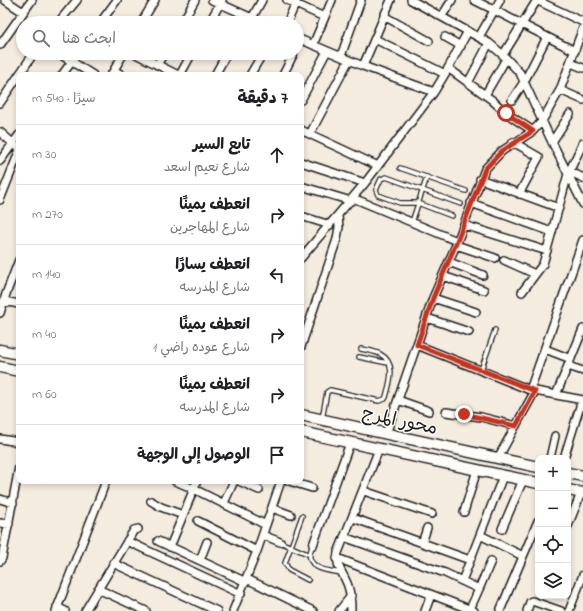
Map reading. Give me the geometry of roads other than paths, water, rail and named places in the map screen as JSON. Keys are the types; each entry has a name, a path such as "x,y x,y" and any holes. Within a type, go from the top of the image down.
{"main road":[{"path":"0,350 16,353"},
{"path":"0,367 16,370"},
{"name":"محور المرج","path":"304,416 535,466"},
{"name":"محور المرج","path":"304,433 535,482"},
{"path":"477,470 481,455"},
{"path":"571,474 583,476"},
{"path":"571,491 582,493"}],"street":[{"path":"5,0 24,12"},
{"path":"21,16 32,0"},
{"path":"64,16 77,0"},
{"path":"105,16 117,0"},
{"path":"145,16 154,0"},
{"path":"186,16 195,0"},
{"path":"212,0 221,2 248,16"},
{"path":"251,16 262,0"},
{"path":"287,0 296,2 324,17"},
{"path":"314,45 332,0"},
{"path":"341,56 361,0"},
{"path":"363,66 391,0"},
{"path":"411,0 489,43 520,73 583,204"},
{"path":"442,16 452,0"},
{"path":"474,0 575,51"},
{"path":"479,37 500,0"},
{"path":"485,95 522,24 537,0 583,22"},
{"path":"213,16 221,2"},
{"path":"290,16 296,2"},
{"path":"384,16 429,41"},
{"path":"1,40 16,22"},
{"path":"386,434 433,298 464,225 480,179 485,169 493,159 513,142 533,131 542,121 560,90 575,51 581,42 583,28"},
{"path":"304,255 352,200 434,92 468,31"},
{"path":"445,37 460,46"},
{"path":"512,100 524,82 546,37"},
{"path":"374,39 447,71 468,83 506,113 533,131"},
{"path":"304,41 363,66 434,92"},
{"path":"468,83 489,43"},
{"path":"304,95 328,51"},
{"path":"21,72 29,60"},
{"path":"69,60 87,72"},
{"path":"113,72 120,60"},
{"path":"147,60 172,72"},
{"path":"157,65 160,60"},
{"path":"181,72 188,60"},
{"path":"217,72 223,60"},
{"path":"252,72 259,60"},
{"path":"284,72 290,60"},
{"path":"310,134 349,60"},
{"path":"64,72 72,62"},
{"path":"571,63 583,68"},
{"path":"0,103 16,79"},
{"path":"560,90 583,100"},
{"path":"552,142 570,114"},
{"path":"304,131 378,166"},
{"path":"0,132 16,147"},
{"path":"0,161 16,140"},
{"path":"513,142 539,157 520,194"},
{"path":"522,292 536,274 548,250 568,172 583,143"},
{"path":"0,200 16,158"},
{"path":"304,163 365,183"},
{"path":"568,172 583,178"},
{"path":"480,179 559,208"},
{"path":"304,187 352,200 412,223 456,243 495,258"},
{"path":"471,203 552,232"},
{"path":"304,338 337,239 339,228 338,216"},
{"path":"304,217 330,225"},
{"path":"464,225 548,250"},
{"path":"498,458 516,426 533,390 545,349 583,240"},
{"path":"304,246 310,248"},
{"path":"504,260 536,274"},
{"path":"449,262 483,275"},
{"path":"0,313 3,296 16,267"},
{"path":"443,276 484,290"},
{"path":"3,296 16,302"},
{"path":"433,298 476,312"},
{"path":"427,318 469,332"},
{"path":"556,395 570,362 580,345 583,329"},
{"path":"417,345 533,390 582,400 565,455"},
{"path":"545,349 570,362 583,371"},
{"path":"398,400 429,411"},
{"path":"446,412 516,426"},
{"path":"551,455 555,436"},
{"path":"0,439 16,442"},
{"path":"313,545 350,443"},
{"path":"351,611 351,596 338,565 337,558 379,449"},
{"path":"464,512 477,470"},
{"path":"462,581 503,476"},
{"path":"502,530 523,480"},
{"path":"0,561 2,558 16,482"},
{"path":"65,611 56,609 105,484"},
{"path":"183,484 266,524"},
{"path":"170,547 196,484"},
{"path":"224,503 233,484"},
{"path":"246,484 259,490"},
{"path":"233,611 263,535 280,484"},
{"path":"299,484 312,488"},
{"path":"364,491 432,514"},
{"path":"571,519 582,493"},
{"path":"0,499 12,503"},
{"path":"151,501 183,516"},
{"path":"272,508 291,515"},
{"path":"352,518 470,560"},
{"path":"198,521 257,551"},
{"path":"0,523 8,524"},
{"path":"500,611 535,527"},
{"path":"422,543 427,528"},
{"path":"85,611 134,530 138,529"},
{"path":"263,535 280,542"},
{"path":"480,535 523,556"},
{"path":"344,537 428,567 479,589"},
{"path":"127,541 241,594"},
{"path":"158,541 313,611"},
{"path":"200,560 207,542"},
{"path":"337,558 472,610 491,561"},
{"path":"113,563 217,611"},
{"path":"569,611 583,578"},
{"path":"98,589 146,611"},
{"path":"425,611 431,595"},
{"path":"339,611 351,596"},
{"path":"527,611 531,601 539,599 561,611"},
{"path":"449,611 452,603"}],"lane":[{"path":"400,168 466,191"},
{"path":"452,216 418,203 400,204 378,195 376,190 381,179 386,177 461,204"},
{"path":"412,223 426,178"},
{"path":"481,370 495,330"},
{"path":"321,420 328,392 330,390 379,401 385,399 391,376 388,363 380,354 361,349"},
{"path":"359,357 388,363"},
{"path":"302,516 290,546 285,561 285,566 289,570 308,580"},
{"path":"280,542 310,555"},
{"path":"313,545 310,555 310,560 313,564 320,568 342,573"}]}
